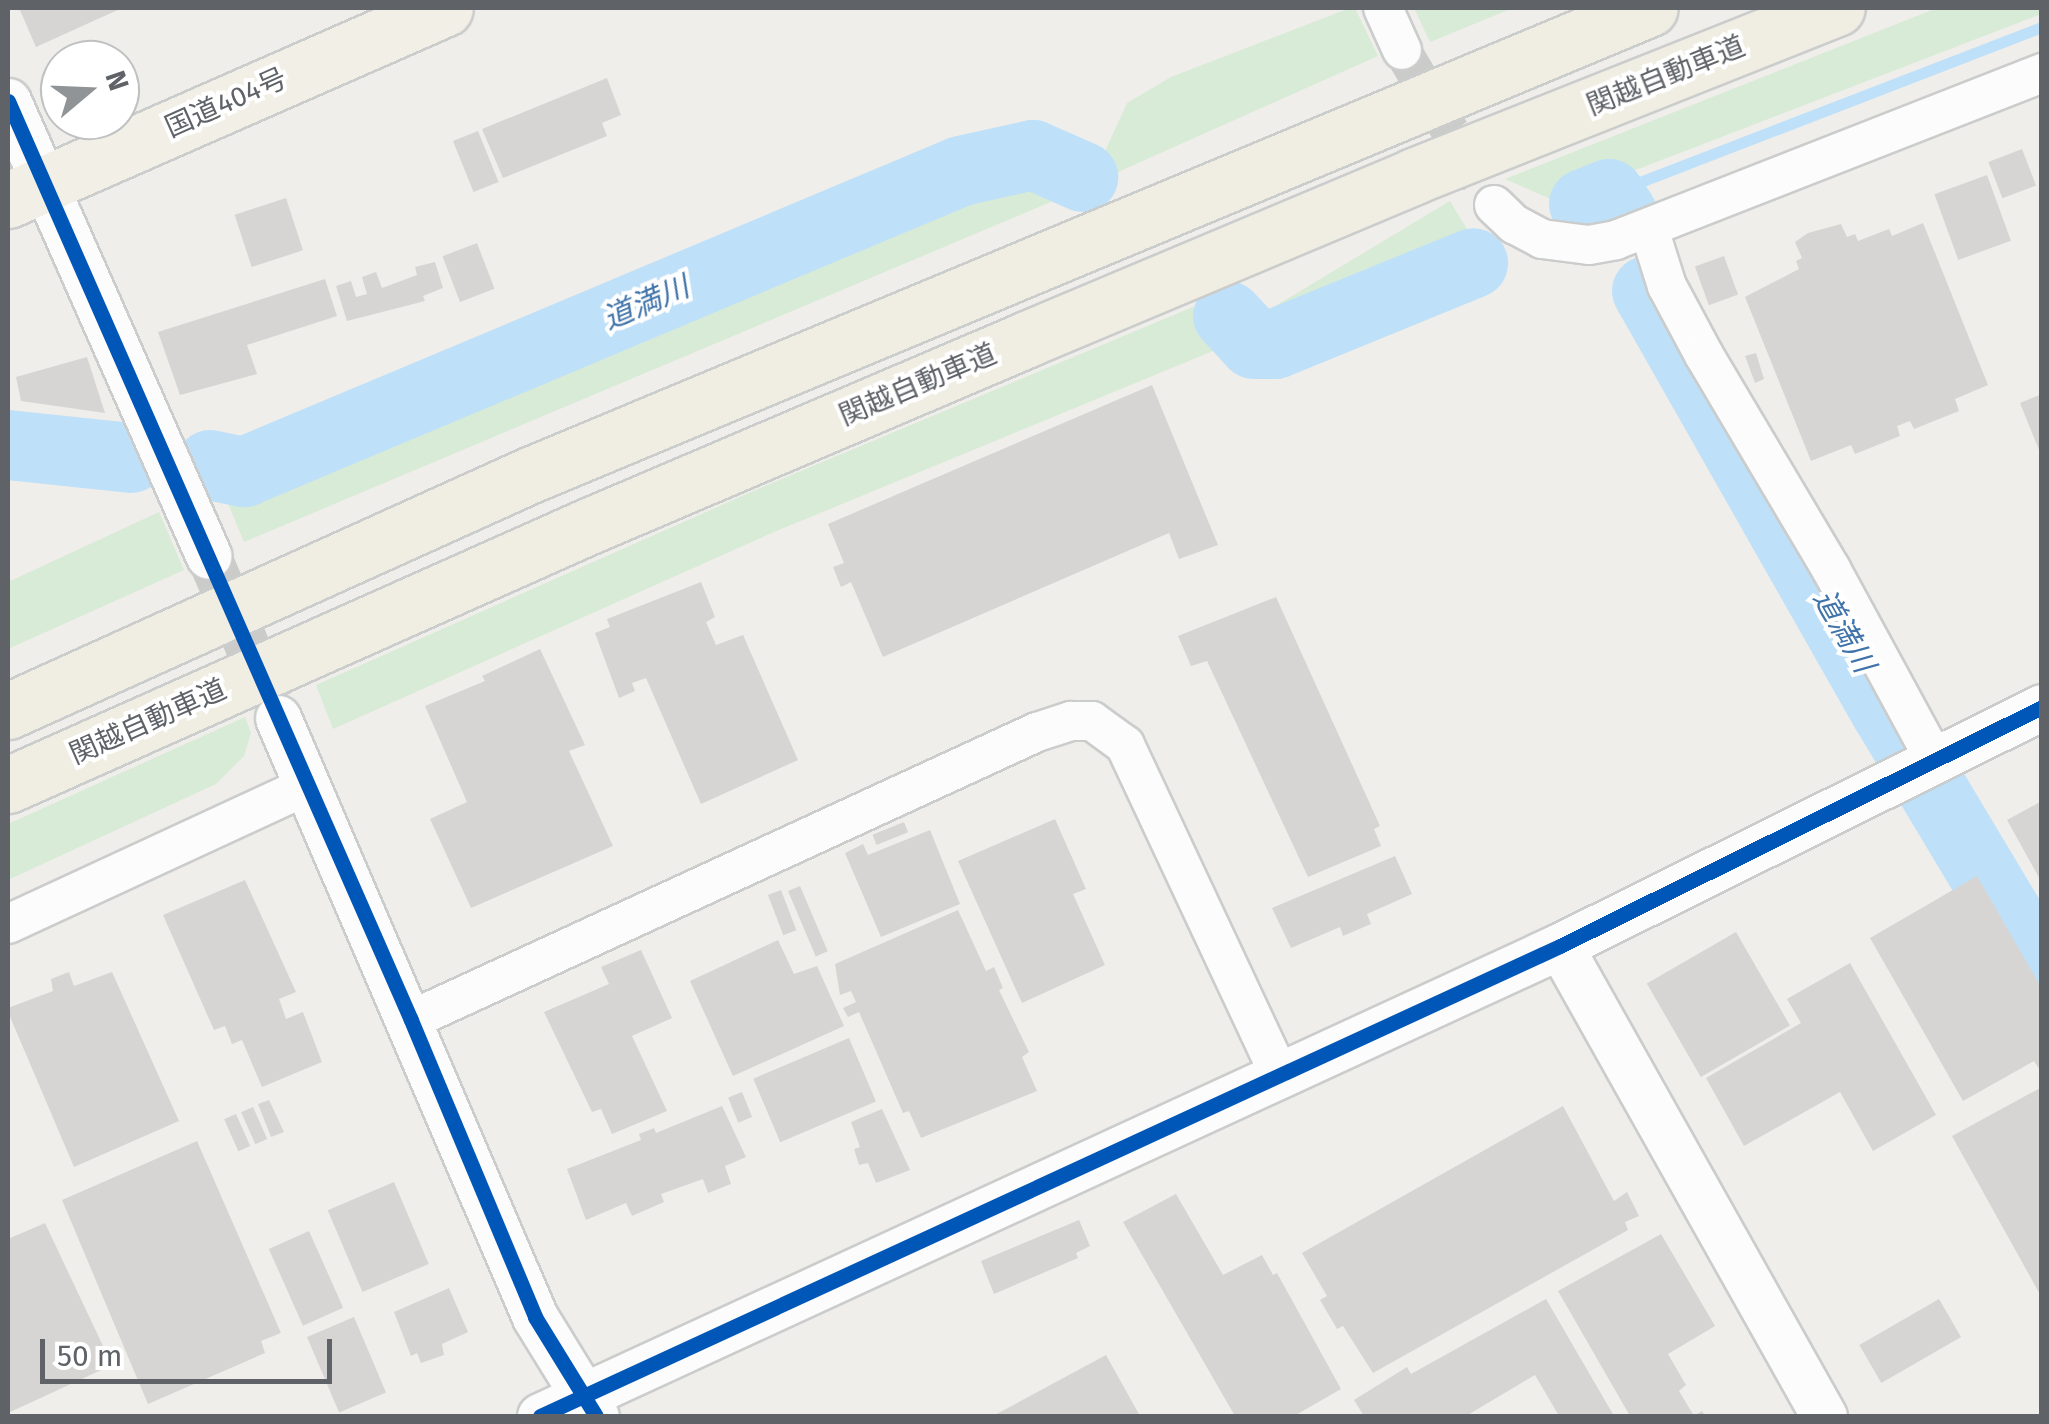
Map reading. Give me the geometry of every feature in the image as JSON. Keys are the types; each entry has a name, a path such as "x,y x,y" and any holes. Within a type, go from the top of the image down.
{"highway":[{"name":"国道404号","path":"27,191 445,8"},
{"path":"8,710 530,475 1650,8"},
{"name":"関越自動車道","path":"8,785 588,526 1044,332 1414,176 1837,8"}],"street":[{"path":"1382,8 1402,50"},
{"path":"1494,205 1514,224 1542,239 1590,245 1649,230 2042,72"},
{"path":"8,101 27,191 210,556"},
{"path":"1649,230 1667,286 1695,338 1831,570 1934,759"},
{"path":"540,1416 588,1407 1560,946 2042,706"},
{"path":"278,718 411,1020 535,1317 588,1407"},
{"path":"411,1020 1037,732 1071,721 1092,721 1125,745 1280,1076"},
{"path":"8,924 306,786"},
{"path":"1560,946 1824,1416"}],"green space":[{"path":"1355,8 1378,56 1118,172 1105,151 1127,103 1171,77"},
{"path":"1414,8 1513,8 1430,42"},
{"path":"1937,8 2041,8 2041,14 1555,201 1505,179"},
{"path":"1037,164 1057,171 1077,191 244,542 222,489 963,177"},
{"path":"1450,201 1474,241 1261,370 1237,329"},
{"path":"1200,304 1213,327 1230,344 774,532 333,729 316,685 758,489"},
{"path":"159,512 184,570 8,649 8,582"},
{"path":"245,717 251,733 244,756 216,784 8,880 8,824"}],"building":[{"path":"19,8 122,8 51,40 40,40 36,47"},
{"path":"607,78 621,115 602,123 607,136 503,178 482,129"},
{"path":"478,131 499,182 474,192 453,141"},
{"path":"2022,149 2036,185 2002,198 1988,162"},
{"path":"1987,175 2011,241 1958,260 1934,194"},
{"path":"286,198 303,250 252,267 235,215"},
{"path":"1923,223 1988,385 1955,399 1959,411 1914,429 1910,421 1897,426 1900,436 1855,454 1851,445 1811,461 1745,297 1799,269 1796,261 1802,258 1795,242 1808,233 1841,224 1847,237 1855,234 1858,241 1889,229 1892,236"},
{"path":"477,243 495,289 460,302 442,256"},
{"path":"1724,256 1738,295 1709,305 1695,267"},
{"path":"435,262 443,288 423,296 425,301 347,321 336,286 351,281 356,297 367,294 362,277 376,272 382,288 417,275 415,267"},
{"path":"325,279 337,316 247,345 257,374 180,395 158,332"},
{"path":"1756,353 1764,379 1755,383 1745,356"},
{"path":"87,357 105,413 21,401 16,377"},
{"path":"1152,385 1218,545 1179,559 1169,533 883,657 851,582 841,587 833,567 844,563 828,524"},
{"path":"2042,394 2042,455 2041,455 2020,403"},
{"path":"701,582 715,617 706,622 716,645 743,635 798,760 701,804 646,678 632,683 635,691 619,698 595,633 610,627 607,619"},
{"path":"1276,597 1380,826 1374,829 1381,846 1308,877 1207,661 1191,666 1178,636"},
{"path":"540,649 585,745 569,751 613,846 471,908 430,819 467,802 425,706 485,681 482,676"},
{"path":"2042,801 2042,883 2007,820"},
{"path":"1055,819 1086,889 1073,894 1105,965 1022,1003 958,861"},
{"path":"904,822 908,832 877,845 872,835"},
{"path":"930,830 960,904 881,937 845,853 863,844 868,855"},
{"path":"1395,856 1412,894 1367,914 1371,924 1343,936 1340,927 1291,948 1272,908"},
{"path":"1977,876 2042,989 2042,1073 2034,1061 1963,1101 1870,938"},
{"path":"245,880 296,992 279,999 286,1019 303,1012 322,1062 262,1087 242,1040 232,1044 225,1026 214,1030 163,915"},
{"path":"800,886 828,951 816,956 788,891"},
{"path":"781,890 796,930 783,935 768,895"},
{"path":"958,910 986,971 994,967 1003,988 999,990 1029,1052 1022,1057 1037,1091 921,1138 909,1111 903,1113 859,1012 848,1017 843,1008 856,1002 851,991 840,995 835,964"},
{"path":"1736,932 1790,1026 1701,1077 1647,984"},
{"path":"778,940 794,974 817,966 844,1026 733,1076 690,981"},
{"path":"641,950 672,1018 632,1036 667,1111 612,1134 601,1109 592,1112 544,1012 609,984 601,967"},
{"path":"1850,963 1936,1115 1873,1151 1840,1092 1744,1146 1706,1078 1801,1023 1787,999"},
{"path":"69,972 74,986 112,972 179,1121 74,1167 8,1012 8,1008 53,991 51,979"},
{"path":"849,1038 876,1102 780,1142 753,1079"},
{"path":"2042,1087 2042,1298 1952,1136"},
{"path":"742,1092 752,1117 738,1123 728,1098"},
{"path":"269,1100 284,1132 271,1137 258,1104"},
{"path":"722,1106 746,1157 725,1166 731,1184 708,1193 703,1179 661,1194 664,1202 632,1216 626,1203 586,1220 567,1169 641,1140 639,1134 654,1128 656,1133"},
{"path":"1563,1106 1614,1201 1627,1192 1639,1216 1625,1222 1628,1230 1373,1373 1343,1326 1337,1329 1320,1300 1327,1296 1302,1253"},
{"path":"253,1107 267,1139 255,1144 241,1112"},
{"path":"882,1109 910,1170 876,1183 868,1163 859,1165 854,1149 860,1147 851,1122"},
{"path":"236,1114 250,1146 238,1151 224,1119"},
{"path":"197,1141 281,1333 261,1341 265,1353 148,1404 62,1200"},
{"path":"394,1182 429,1264 362,1292 328,1210"},
{"path":"1176,1194 1223,1275 1262,1255 1273,1275 1277,1273 1341,1389 1294,1416 1235,1416 1123,1222"},
{"path":"1079,1220 1090,1246 1076,1253 1078,1258 994,1294 981,1261"},
{"path":"45,1223 112,1365 8,1413 8,1239"},
{"path":"309,1231 343,1308 303,1326 269,1249"},
{"path":"1661,1234 1715,1326 1668,1354 1686,1385 1679,1391 1694,1416 1630,1416 1558,1291"},
{"path":"449,1288 468,1332 442,1344 444,1355 421,1363 417,1353 411,1356 394,1312"},
{"path":"1546,1299 1614,1416 1559,1416 1535,1375 1466,1416 1364,1416 1354,1400 1407,1367 1411,1374"},
{"path":"1939,1299 1961,1337 1881,1383 1859,1345"},
{"path":"354,1317 386,1392 339,1412 307,1337"},
{"path":"1106,1355 1140,1416 993,1416"}],"waterway":[{"path":"1609,194 2042,27"},
{"name":"道満川","path":"210,465 244,472 961,171 1033,155 1083,177"},
{"name":"道満川","path":"1584,204 1609,194 1622,213"},
{"name":"道満川","path":"1228,316 1254,344 1275,344 1473,263"},
{"name":"道満川","path":"1647,291 1887,713 2042,972"},
{"name":"道満川","path":"8,445 131,458"}],"tunnel":[{"path":"1402,50 1494,205"},
{"path":"209,556 271,701"}],"cycle path":[{"path":"8,101 411,1020 535,1317 596,1416"},
{"path":"540,1416 1560,946 2042,707"}]}
